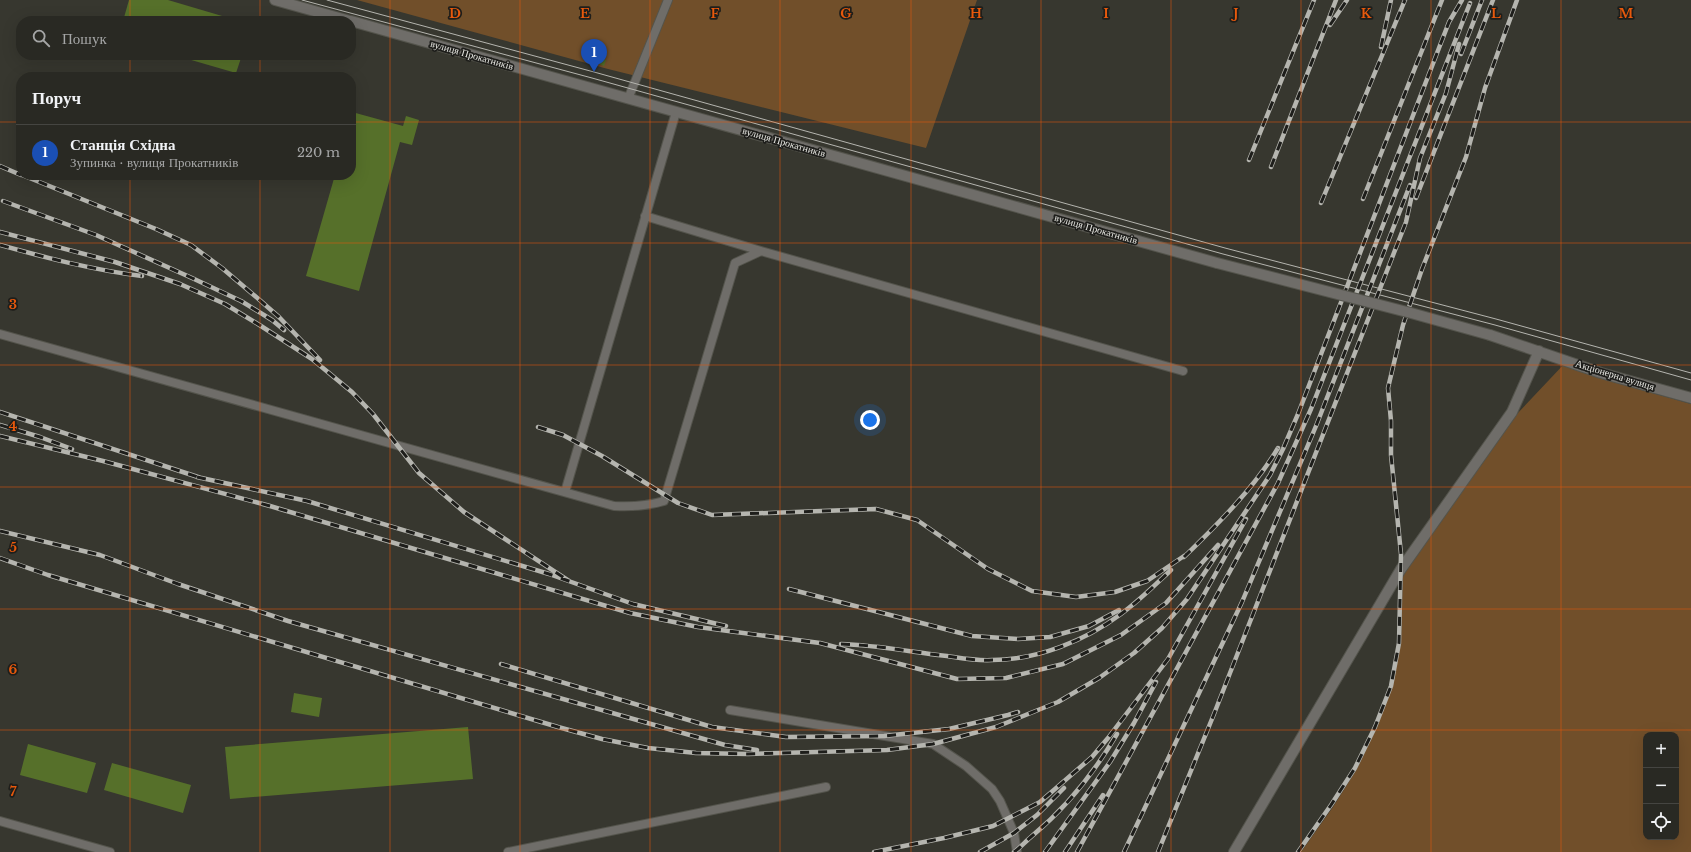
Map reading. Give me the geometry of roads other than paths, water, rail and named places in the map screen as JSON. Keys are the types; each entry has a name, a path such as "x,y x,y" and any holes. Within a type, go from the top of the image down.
{"street":[{"name":"вулиця Прокатників","path":"275,0 332,16"},
{"name":"вулиця Прокатників","path":"356,23 1217,263 1411,312 1490,334"},
{"name":"Акціонерна вулиця","path":"1490,334 1601,373 1691,398"},
{"path":"1234,852 1401,569 1512,412 1539,351"}],"lane":[{"path":"628,99 668,0"},
{"path":"565,492 676,112"},
{"path":"645,216 761,251 1183,371"},
{"path":"0,334 614,506 632,507 650,505 664,501 735,263 761,251"},
{"path":"730,710 933,744 966,766 992,789 1000,801 1014,833 1017,852"},
{"path":"508,852 826,786"},
{"path":"0,821 110,852"}],"tram line":[{"path":"302,0 592,78 1223,254 1495,325 1691,380"},
{"path":"327,0 594,72 1225,248 1496,319 1691,373"}],"railway":[{"path":"1249,160 1314,0"},
{"path":"1271,167 1336,0"},
{"path":"1330,25 1347,0"},
{"path":"1381,47 1391,0"},
{"path":"1321,203 1405,0"},
{"path":"1363,199 1442,0"},
{"path":"0,558 48,575 558,727 602,739 648,748 696,753 748,754 887,750 933,744 996,727 1058,702 1099,678 1134,653 1162,628 1187,599 1270,475 1298,414 1449,22 1462,0"},
{"path":"1461,54 1482,0"},
{"path":"1416,198 1493,0"},
{"path":"1298,852 1355,768 1375,727 1391,686 1399,643 1401,554 1391,455 1391,421 1388,388 1403,325 1422,269 1466,157 1485,88 1517,0"},
{"path":"1077,852 1278,483 1311,409 1470,3"},
{"path":"1158,852 1214,714 1406,222 1420,158 1446,93 1459,44"},
{"path":"0,166 16,173"},
{"path":"34,180 156,229 191,245 222,268 279,317 320,360"},
{"path":"1124,852 1242,602 1316,426 1410,185"},
{"path":"3,201 96,235 192,278 241,301 272,320 284,330"},
{"path":"0,232 115,262 180,284 225,304 261,326 312,359 352,392 373,414 419,473 464,512 569,581"},
{"path":"0,245 70,263 142,276"},
{"path":"0,412 201,478"},
{"path":"0,425 40,437 72,449"},
{"path":"538,427 563,435 602,456 678,503 712,515 876,509 917,520 988,569 1032,591 1076,597 1115,592 1147,581 1187,554"},
{"path":"0,436 103,461 270,506 630,613 698,627 820,643 957,679 1006,678 1063,664 1121,635 1166,603 1218,545"},
{"path":"1184,557 1222,519 1247,491 1269,463 1278,448"},
{"path":"197,477 307,501 549,574 633,604 726,626"},
{"path":"874,852 944,838 993,826 1040,802 1092,757 1168,659 1246,519"},
{"path":"0,531 100,555 178,584 288,621 725,745 757,750"},
{"path":"841,644 880,647 975,660 1026,657 1060,647 1092,633 1134,604 1171,570"},
{"path":"789,589 972,636 1018,639 1050,637 1089,626 1119,610"},
{"path":"501,664 712,727 786,737 884,736 949,729 1018,712"},
{"path":"1045,852 1110,762 1134,723 1156,682"},
{"path":"1014,852 1045,825 1079,789 1117,734"},
{"path":"980,852 1014,833 1037,815 1064,788"},
{"path":"1065,852 1103,795"}],"place":[{"name":"Станція Східна","path":"594,72"}]}
